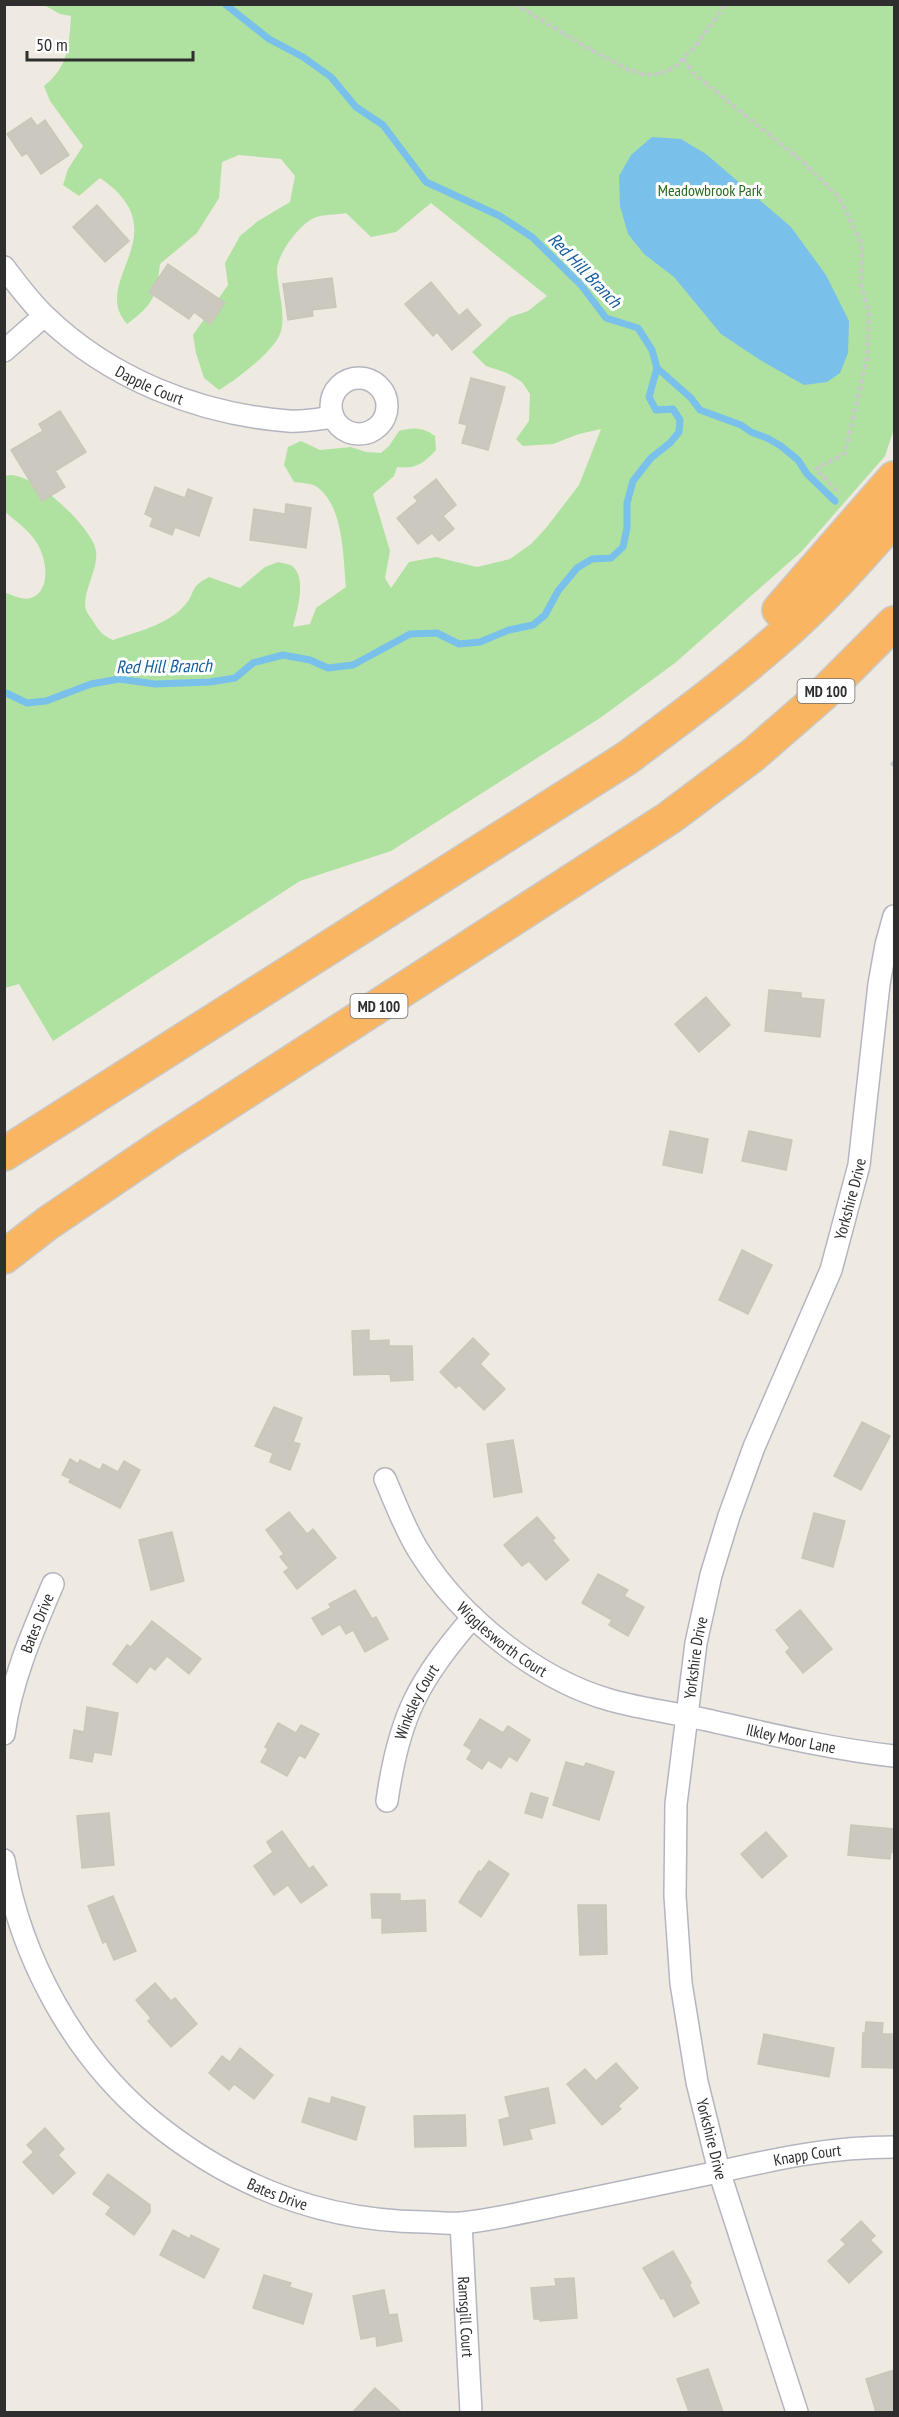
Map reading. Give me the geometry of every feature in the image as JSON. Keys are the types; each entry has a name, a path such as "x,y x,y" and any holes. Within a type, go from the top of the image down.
{"highway":[{"path":"412,896 622,751 699,691 789,599 894,478"},
{"path":"4,1154 627,758 706,700 777,640 847,572 894,519"},
{"name":"MD 100","path":"4,1257 48,1223 166,1143 669,818 788,725 822,695 894,623"}],"street":[{"name":"Dapple Court","path":"4,267 44,316 91,353 124,374 195,405 231,413 290,422 333,417"},
{"path":"4,351 44,316"},
{"name":"Yorkshire Drive","path":"797,2412 719,2171 697,2082 681,1983 676,1918 676,1804 696,1643 711,1575 754,1447 831,1270 859,1166 879,984 894,916"},
{"name":"Wigglesworth Court","path":"385,1479 403,1522 420,1553 444,1587 506,1646 571,1685 609,1700 687,1715"},
{"name":"Bates Drive","path":"4,1734 18,1671 53,1584"},
{"name":"Winksley Court","path":"387,1801 396,1747 417,1690 441,1654 473,1617"},
{"name":"Ilkley Moor Lane","path":"687,1715 801,1741 894,1755"},
{"name":"Bates Drive","path":"4,1860 22,1932 40,1974 65,2019 93,2061 128,2101 179,2143 224,2170 272,2194 322,2210 354,2217 402,2222 461,2223 526,2212 719,2171"},
{"name":"Knapp Court","path":"719,2171 809,2152 861,2147 894,2147"},
{"name":"Ramsgill Court","path":"461,2223 471,2412"}],"path":[{"path":"514,4 627,69 645,75 659,74 674,68 726,4"},
{"path":"684,58 693,73 803,162 839,197 862,244 861,285 869,313 867,357 845,453 816,469 840,494"},
{"path":"894,762 891,766 894,767"}],"green space":[{"name":"Meadowbrook Park","path":"44,5 894,5 894,429 885,456 802,551 675,663 600,718 391,851 300,881 53,1041 19,984 5,988 4,592 21,598 31,598 42,588 45,572 42,554 35,540 5,512 5,476 15,475 43,489 72,514 92,540 96,558 86,597 86,610 99,630 109,638 113,640 141,631 170,618 185,605 195,587 209,577 240,588 265,567 278,562 292,566 297,571 299,579 300,596 293,627 310,624 316,608 346,587 343,548 337,519 326,496 317,487 294,482 284,465 288,447 301,441 320,450 351,447 366,452 381,453 399,431 418,429 435,436 436,450 427,459 414,466 397,467 394,476 373,494 390,551 385,578 391,588 409,562 436,557 477,567 510,559 531,544 579,485 601,429 553,444 523,446 516,439 529,421 530,394 522,382 507,373 486,366 472,352 510,317 528,311 547,296 431,203 396,232 371,237 346,213 321,216 308,221 291,240 278,262 277,276 282,327 276,341 253,365 219,390 204,378 193,335 228,285 225,263 240,236 258,221 290,202 295,176 281,159 239,155 222,162 219,198 197,233 160,264 152,299 143,311 127,324 118,308 118,291 134,237 133,218 123,198 100,178 79,196 63,185 68,169 83,146 50,101 44,86 63,63 68,46 71,16 60,14"}],"water":[{"path":"652,137 681,139 706,154 791,227 826,275 849,321 848,353 840,373 827,382 804,385 760,360 721,334 674,277 644,254 628,234 620,206 619,176 631,155"}],"building":[{"path":"31,118 37,126 45,120 69,155 41,174 27,153 22,156 7,134"},
{"path":"97,205 129,241 105,262 73,227"},
{"path":"168,264 225,303 210,324 194,312 189,319 149,292"},
{"path":"332,278 336,307 312,310 313,316 288,320 283,284"},
{"path":"431,282 459,316 467,309 481,325 452,350 437,332 433,336 405,304"},
{"path":"471,378 505,387 488,450 462,443 467,425 459,423"},
{"path":"60,411 86,452 55,471 65,487 42,501 11,450 43,431 39,424"},
{"path":"436,479 456,505 443,516 454,529 439,541 432,533 418,544 397,518 418,501 414,497"},
{"path":"155,487 185,498 188,489 212,498 199,536 175,527 172,535 150,526 153,518 145,514"},
{"path":"286,504 311,508 306,548 250,540 254,509 285,514"},
{"path":"769,990 801,993 801,998 824,1000 820,1037 765,1031"},
{"path":"706,997 730,1025 699,1052 675,1024"},
{"path":"670,1131 708,1139 702,1173 663,1165"},
{"path":"749,1131 792,1140 786,1170 742,1161"},
{"path":"742,1250 772,1265 748,1314 719,1300"},
{"path":"369,1330 369,1341 389,1340 389,1346 412,1346 413,1380 391,1381 390,1374 354,1375 352,1331"},
{"path":"473,1338 489,1354 480,1364 505,1389 484,1410 459,1385 456,1388 440,1372"},
{"path":"274,1407 302,1418 293,1442 300,1444 290,1470 270,1462 273,1453 255,1446"},
{"path":"862,1422 890,1436 861,1490 834,1476"},
{"path":"513,1440 522,1492 494,1497 487,1444"},
{"path":"70,1459 78,1464 80,1460 100,1470 103,1464 118,1472 124,1461 140,1470 120,1508 69,1482 71,1479 62,1475"},
{"path":"289,1512 307,1534 313,1529 336,1558 297,1589 284,1572 289,1568 280,1557 284,1554 266,1530"},
{"path":"814,1513 845,1521 833,1567 802,1558"},
{"path":"537,1517 555,1538 552,1540 569,1560 546,1580 529,1561 522,1566 504,1545"},
{"path":"172,1532 184,1581 151,1590 139,1540"},
{"path":"598,1574 628,1590 624,1596 644,1607 628,1636 609,1625 612,1620 582,1603"},
{"path":"355,1590 372,1619 376,1617 388,1639 365,1652 353,1630 346,1634 340,1624 322,1635 312,1618 331,1608 329,1604"},
{"path":"800,1610 832,1649 803,1673 786,1652 790,1648 776,1630"},
{"path":"152,1621 201,1659 189,1674 167,1656 155,1670 150,1666 137,1683 113,1664 127,1645 131,1647"},
{"path":"87,1707 118,1713 111,1755 94,1752 92,1762 70,1758 74,1730 84,1732"},
{"path":"480,1719 503,1733 508,1726 530,1740 517,1761 509,1756 501,1768 488,1760 482,1769 467,1759 472,1750 464,1745"},
{"path":"278,1723 296,1733 301,1725 319,1734 305,1758 299,1755 287,1776 261,1762 268,1749 265,1747"},
{"path":"566,1762 584,1767 586,1763 614,1772 599,1820 553,1805"},
{"path":"531,1793 548,1798 542,1818 525,1813"},
{"path":"109,1813 114,1865 82,1868 77,1816"},
{"path":"851,1825 894,1829 894,1852 891,1852 890,1859 848,1855"},
{"path":"282,1831 309,1869 313,1866 327,1885 301,1903 288,1885 274,1895 254,1866 273,1852 267,1842"},
{"path":"766,1832 787,1856 762,1878 741,1854"},
{"path":"489,1861 509,1874 481,1917 459,1902 479,1871 481,1872"},
{"path":"371,1894 400,1894 400,1901 425,1900 426,1931 382,1933 382,1918 372,1918"},
{"path":"113,1896 136,1951 114,1960 106,1941 103,1943 88,1906"},
{"path":"578,1905 606,1905 607,1954 580,1955"},
{"path":"155,1983 171,2001 175,1998 197,2024 171,2047 148,2021 151,2018 136,2000"},
{"path":"866,2022 883,2023 882,2034 892,2034 894,2068 862,2067 863,2033 865,2034"},
{"path":"764,2034 834,2048 829,2077 758,2064"},
{"path":"240,2048 273,2075 254,2099 234,2084 229,2090 209,2073 222,2056 230,2062"},
{"path":"616,2063 638,2088 618,2106 621,2109 602,2125 567,2084 585,2069 596,2081"},
{"path":"548,2088 555,2123 529,2129 532,2139 504,2145 499,2120 510,2117 505,2097"},
{"path":"332,2097 365,2107 356,2140 302,2122 309,2098 330,2104"},
{"path":"465,2115 466,2146 415,2147 414,2116"},
{"path":"45,2128 64,2149 58,2155 75,2173 53,2194 23,2162 34,2152 27,2145"},
{"path":"108,2174 150,2205 150,2212 134,2235 106,2214 111,2207 93,2194"},
{"path":"861,2221 875,2236 870,2240 882,2252 849,2283 828,2261 846,2244 841,2240"},
{"path":"173,2230 190,2239 191,2235 219,2249 204,2278 160,2255"},
{"path":"673,2251 699,2303 674,2317 643,2268"},
{"path":"264,2275 291,2283 289,2287 312,2294 303,2324 253,2308"},
{"path":"574,2278 577,2318 540,2321 540,2319 534,2319 531,2288 556,2286 555,2279"},
{"path":"384,2290 389,2315 397,2314 402,2341 377,2346 376,2336 361,2339 353,2296"},
{"path":"708,2369 723,2412 689,2412 677,2379"},
{"path":"894,2370 894,2412 876,2412 866,2379"},
{"path":"375,2388 401,2412 353,2412"}],"waterway":[{"name":"Red Hill Branch","path":"4,692 27,703 46,701 91,684 119,679 155,684 210,682 235,678 253,663 283,655 310,660 328,668 353,665 410,634 437,633 459,644 480,642 509,630 533,625 545,615 558,591 577,568 592,559 611,558 623,547 627,528 627,503 633,481 651,458 670,443 679,432 680,420 673,409 656,410 649,397 657,368 652,350 638,328 606,318 581,285 532,237 500,216 426,182 383,125 356,107 331,77 303,57 269,39 225,4"},
{"path":"657,368 691,398 700,410 741,425 781,446 798,460 807,474 835,501"}]}
